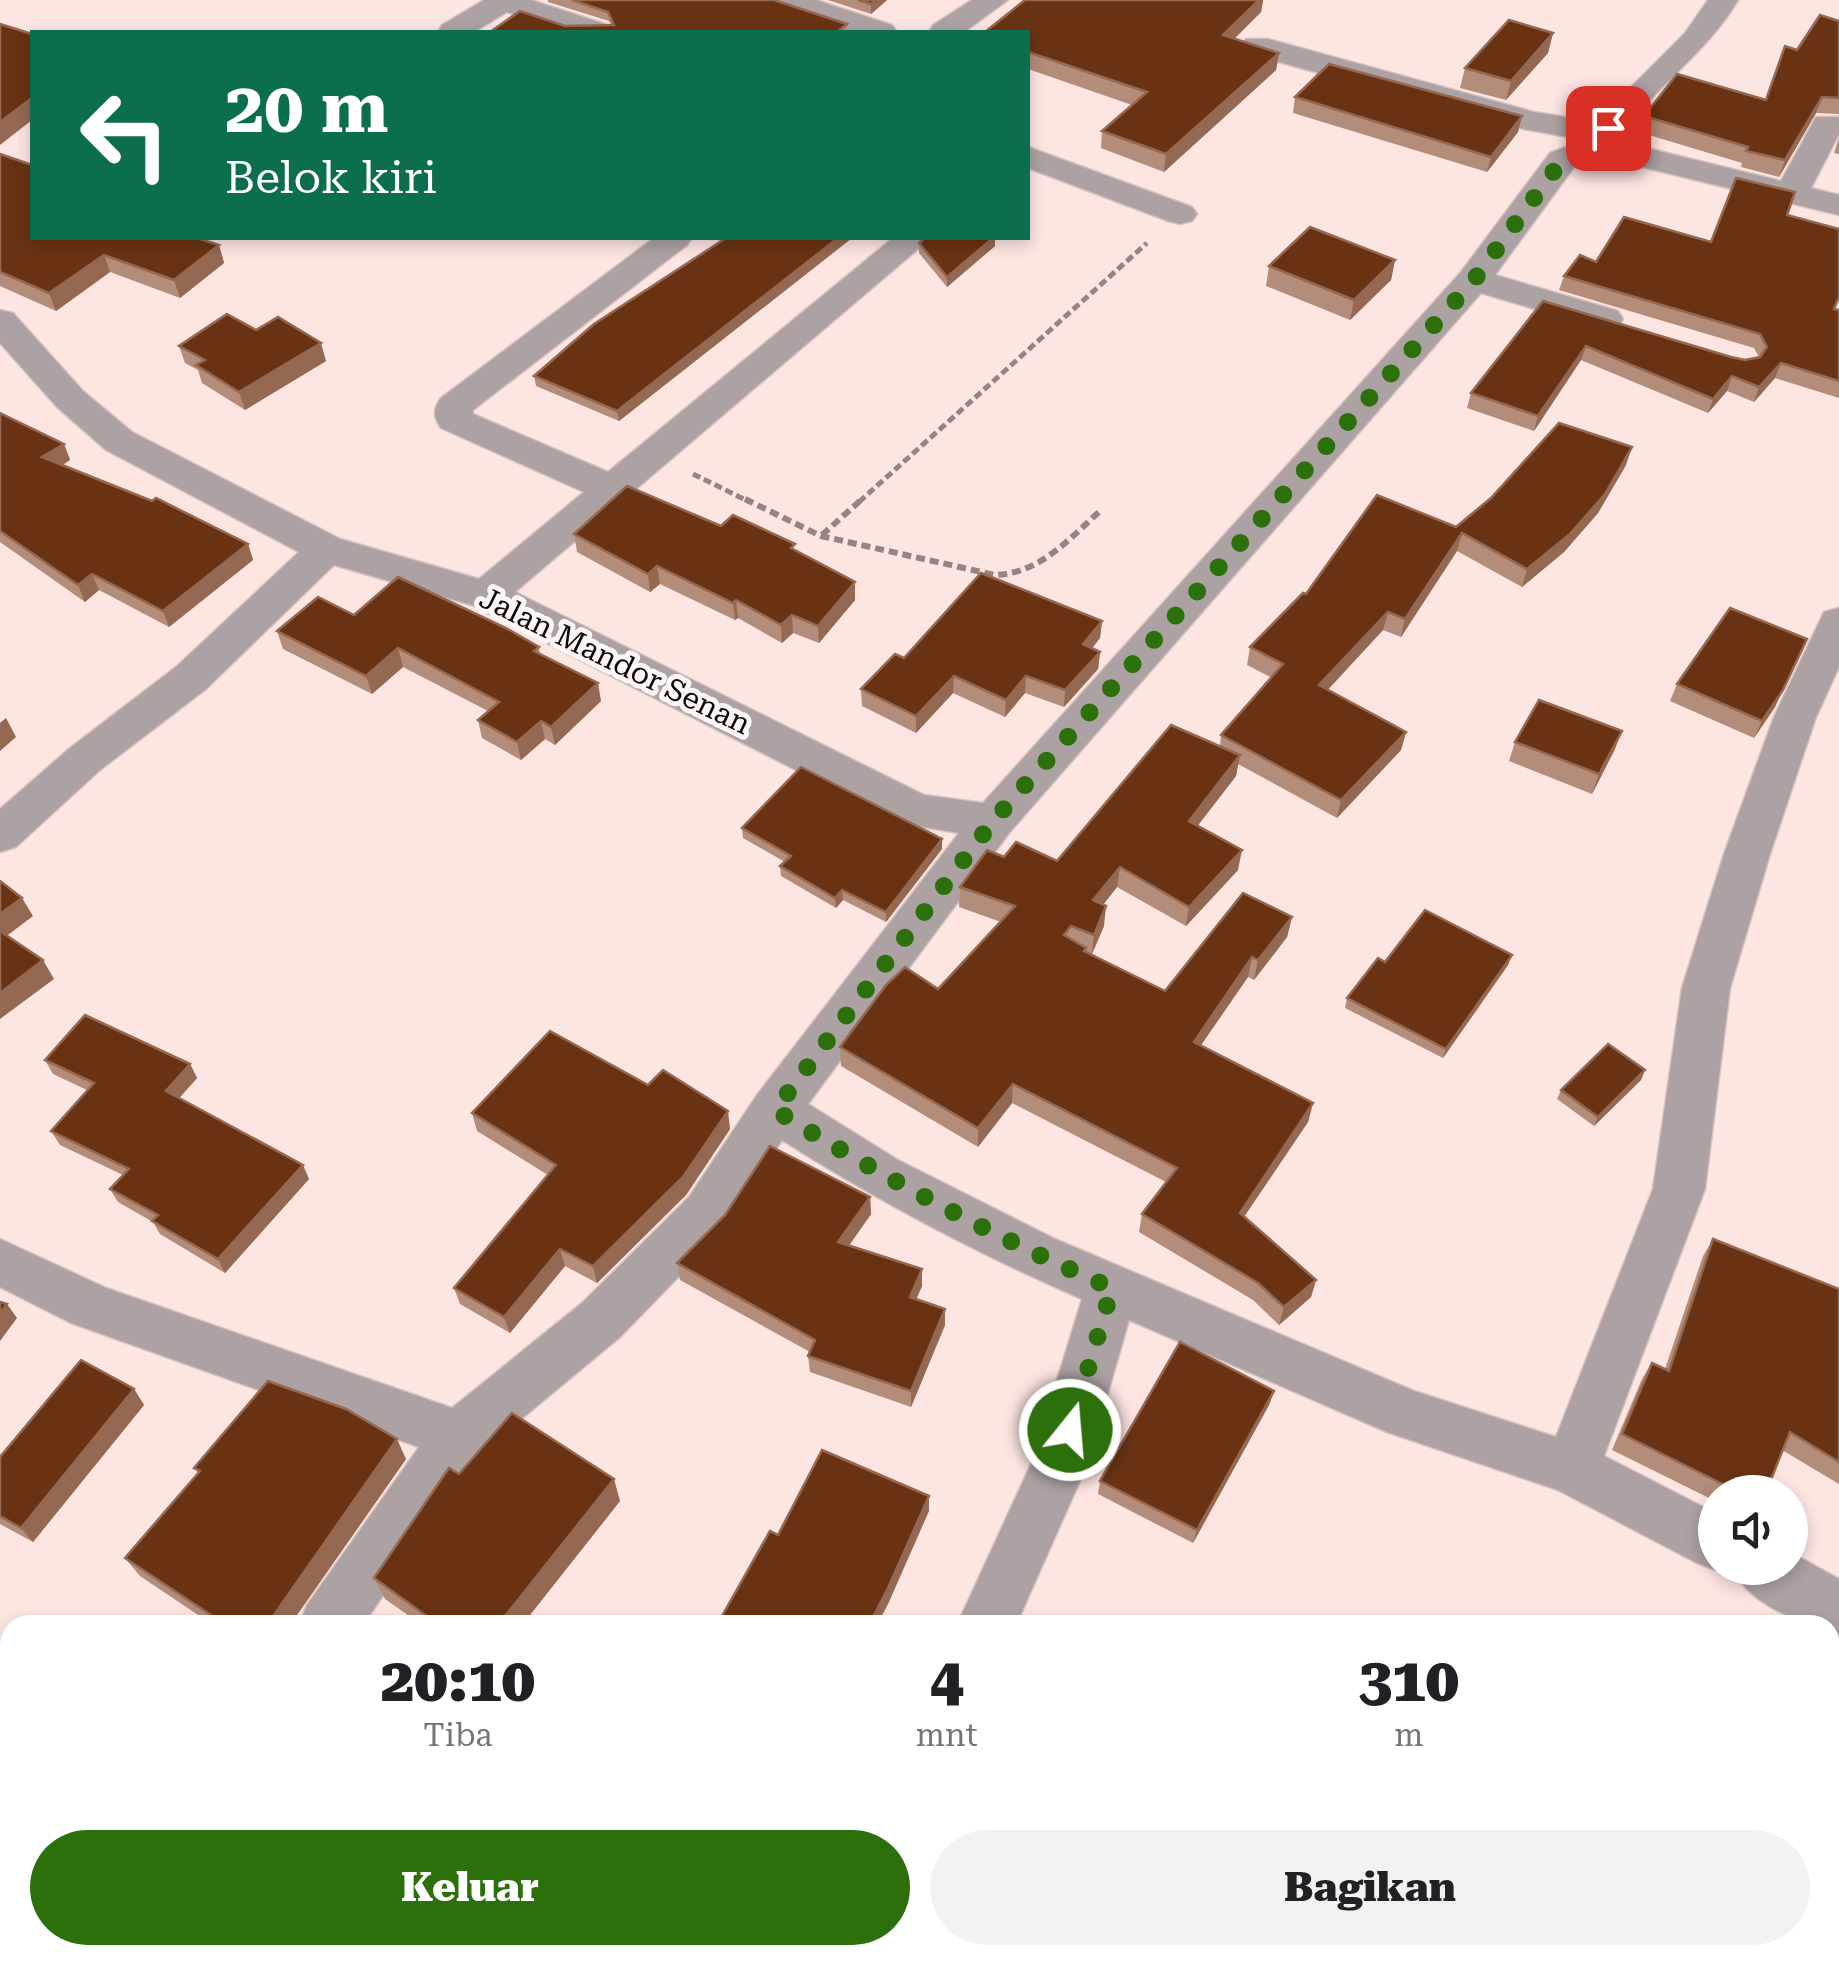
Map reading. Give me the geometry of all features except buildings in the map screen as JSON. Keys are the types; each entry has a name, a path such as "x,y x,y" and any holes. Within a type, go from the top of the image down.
{"street":[{"path":"786,0 875,30"},
{"path":"947,30 993,0"},
{"path":"335,1615 459,1436 601,1320 694,1226 739,1168 775,1110 993,821 1474,280 1562,160 1603,137 1640,89 1686,51 1724,0"},
{"path":"456,30 504,1 591,30"},
{"path":"1257,46 1532,121 1583,130 1839,205"},
{"path":"1792,192 1828,124"},
{"path":"1030,158 1180,214"},
{"path":"614,490 454,420 454,406 672,240"},
{"path":"486,594 912,240"},
{"path":"1474,280 1645,331"},
{"name":"Jalan Mandor Senan","path":"0,321 70,399 119,441 326,549 486,594 916,811 993,821"},
{"path":"0,834 85,759 191,678 326,549"},
{"path":"1572,1468 1680,1189 1706,988 1746,854 1795,717 1839,622"},
{"path":"775,1110 880,1175 1036,1255 1406,1414 1572,1468 1698,1534"},
{"path":"0,1262 90,1306 459,1436"},
{"path":"991,1615 1059,1465 1112,1288"},
{"path":"1793,1585 1839,1610"}],"path":[{"path":"821,536 1180,214"},
{"path":"656,456 821,536 995,575 1017,576 1034,568 1100,512"}],"route":[{"path":"1070,1430 1112,1288 1036,1255 880,1175 775,1110 993,821 1474,280 1562,160 1598,146 1608,128"}]}
